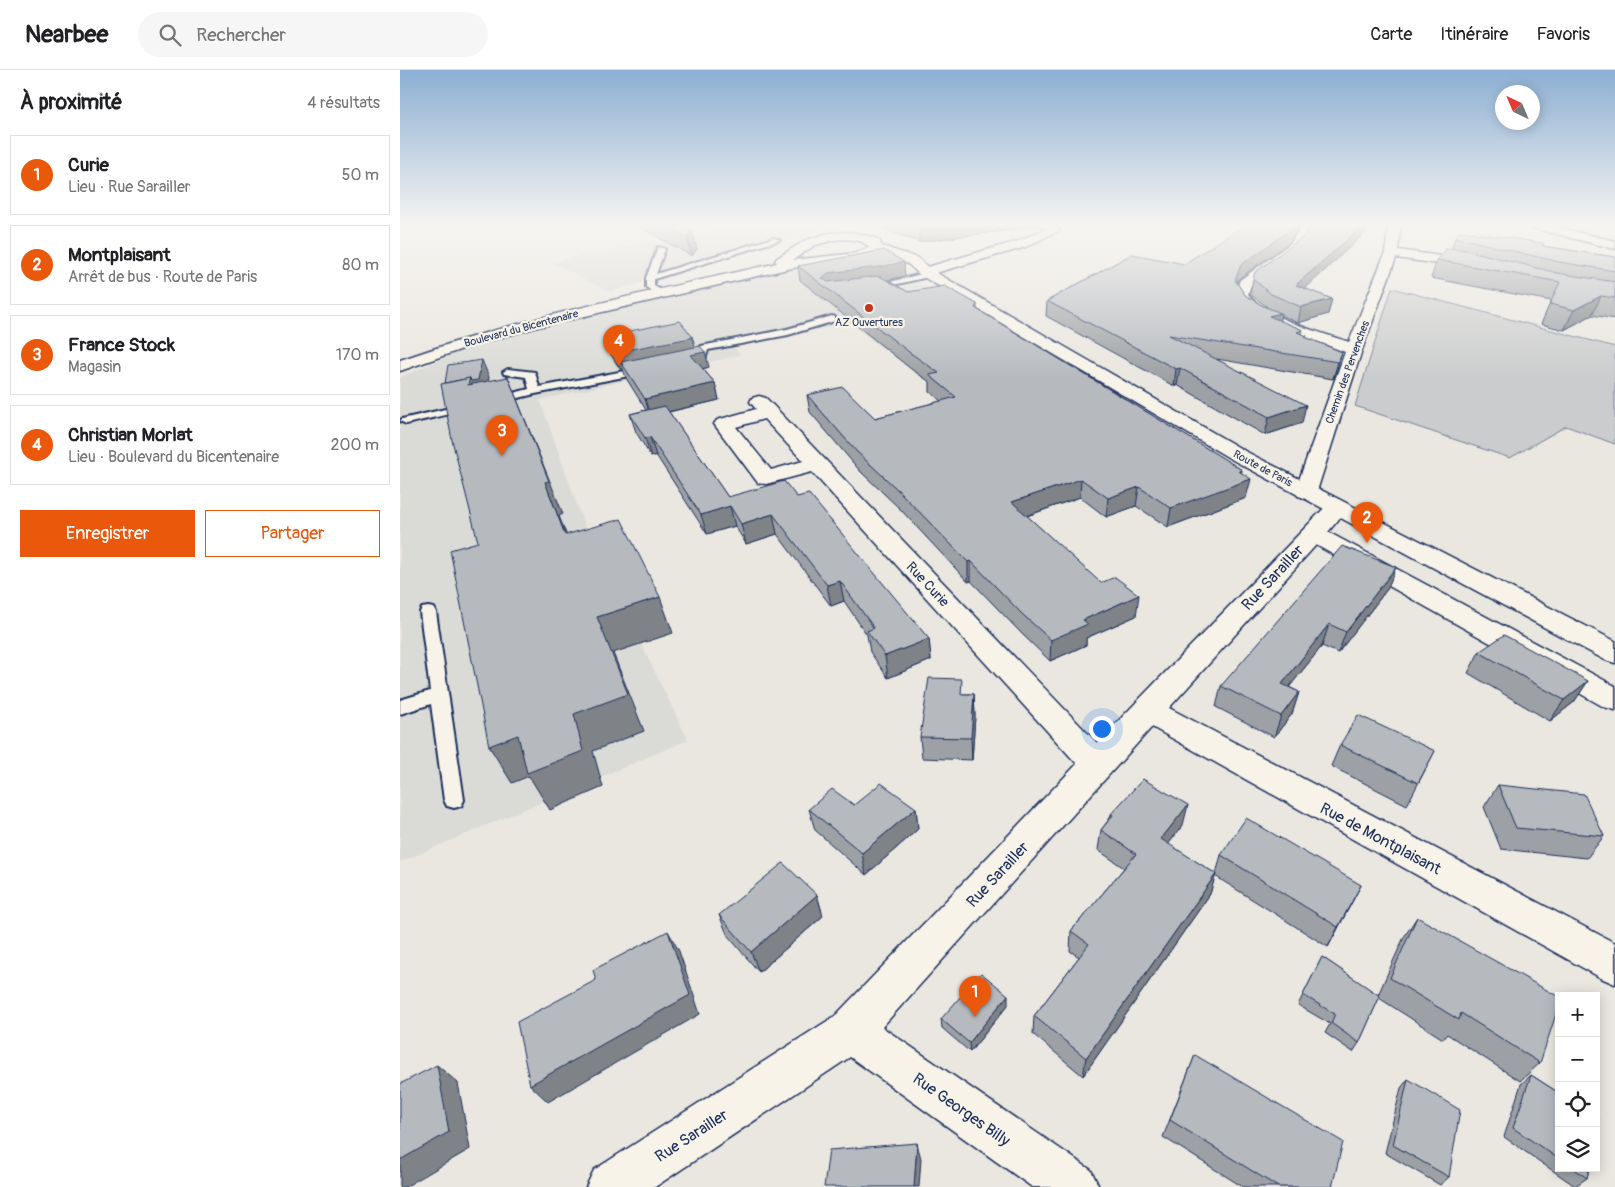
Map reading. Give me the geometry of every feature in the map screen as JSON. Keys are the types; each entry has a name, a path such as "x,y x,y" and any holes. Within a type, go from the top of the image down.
{"street":[{"name":"Boulevard du Bicentenaire","path":"400,366 465,343 534,323 735,275"},
{"name":"Route de Paris","path":"929,275 954,294 1238,455 1615,653"},
{"path":"1256,275 1245,283 1241,294 1249,306 1266,317 1354,350"},
{"name":"Chemin des Pervenches","path":"1306,491 1354,350 1383,275"},
{"name":"Rue Curie","path":"816,464 766,478 724,424 763,407 1098,765"},
{"name":"Rue Sarailler","path":"611,1187 850,1031 1337,508"},
{"path":"1312,534 1615,699"},
{"name":"Rue de Montplaisant","path":"1148,711 1615,964"},
{"name":"Rue Georges Billy","path":"850,1031 1074,1187"}],"lane":[{"path":"651,275 650,287 660,293"},
{"path":"650,278 660,275"},
{"path":"902,298 878,285 910,275"},
{"path":"674,363 701,358 704,348 788,332 832,319"},
{"path":"406,421 535,391 656,367"},
{"path":"508,372 530,374 535,391"},
{"path":"428,612 454,800"},
{"path":"400,707 439,695"}],"shaded area":[{"path":"577,275 668,275 610,292"},
{"path":"759,275 905,275 990,325 884,350 851,323 734,347 740,355 540,400 587,533 688,740 400,862 400,378 450,355 560,323"},
{"path":"1392,288 1615,347 1615,444 1566,426 1510,458 1355,406"}],"building":[{"path":"810,275 825,275 822,278 828,282 879,276 908,292 945,286 977,304 975,308 1242,470 1239,471 1251,479 1171,508 1139,487 1108,498 1081,479 1012,502 1101,583 1115,577 1139,595 1083,620 1088,624 1051,640 1022,614 971,561 968,562 898,490 857,452 807,395 843,387 875,418 956,397 929,375 939,373"},
{"path":"1094,275 1237,275 1235,280 1245,295 1263,306 1281,313 1269,316 1303,330 1297,332 1307,336 1305,337 1342,352 1338,362 1169,335 1306,405 1269,417 1180,368 1176,369 1047,301"},
{"path":"1254,275 1307,275 1296,285 1332,299 1301,307 1271,294 1253,279"},
{"path":"1522,275 1571,275 1615,282 1615,298 1601,296 1574,310 1550,304 1560,282"},
{"path":"680,321 692,336 691,338 615,352 605,336"},
{"path":"700,346 705,352 691,355 715,383 645,399 621,362"},
{"path":"482,360 478,380 471,381 470,378 445,383 448,365"},
{"path":"508,377 549,481 545,482 565,535 621,519 660,597 597,617 628,694 574,714 583,751 527,773 518,735 489,746 450,550 478,542 452,440 441,384 470,378 468,385"},
{"path":"665,406 728,497 784,481 797,497 809,494 929,639 885,656 867,631 874,628 840,581 827,585 773,514 741,524 730,506 701,515 650,437 645,438 630,414"},
{"path":"1342,546 1396,567 1346,632 1329,624 1282,684 1299,692 1281,716 1221,686"},
{"path":"1504,635 1588,681 1564,700 1479,652"},
{"path":"929,678 962,679 961,694 974,694 971,738 920,737"},
{"path":"1358,715 1435,751 1418,783 1340,745"},
{"path":"1143,779 1188,805 1161,839 1216,874 1086,1058 1034,1016 1089,944 1071,931 1136,854 1101,830 1113,815 1111,814"},
{"path":"881,783 916,808 862,853 809,809 832,789 854,805"},
{"path":"1498,785 1584,794 1604,836 1516,828"},
{"path":"1246,818 1361,885 1338,927 1221,855"},
{"path":"783,863 817,895 751,952 719,915"},
{"path":"1417,917 1555,995 1555,1017 1540,1063 1461,1013 1459,1020 1390,978"},
{"path":"668,931 690,995 530,1085 517,1022 596,980 593,970"},
{"path":"1322,957 1380,996 1359,1043 1331,1023 1335,1014 1303,995"},
{"path":"981,973 1008,995 969,1043 941,1019"},
{"path":"1195,1055 1343,1142 1332,1187 1278,1187 1170,1120"},
{"path":"437,1065 449,1132 400,1160 400,1084"},
{"path":"1531,1075 1555,1090 1555,1156 1513,1128"},
{"path":"1408,1079 1460,1110 1449,1177 1393,1145"},
{"path":"917,1143 914,1187 824,1187 829,1150"},
{"path":"1579,1172 1588,1172 1587,1178"}],"place":[{"name":"AZ Ouvertures","path":"869,308"},
{"name":"Christian Morlat","path":"619,366"},
{"name":"France Stock","path":"502,456"},
{"name":"Montplaisant","path":"1367,543"},
{"name":"Curie","path":"975,1017"}]}
